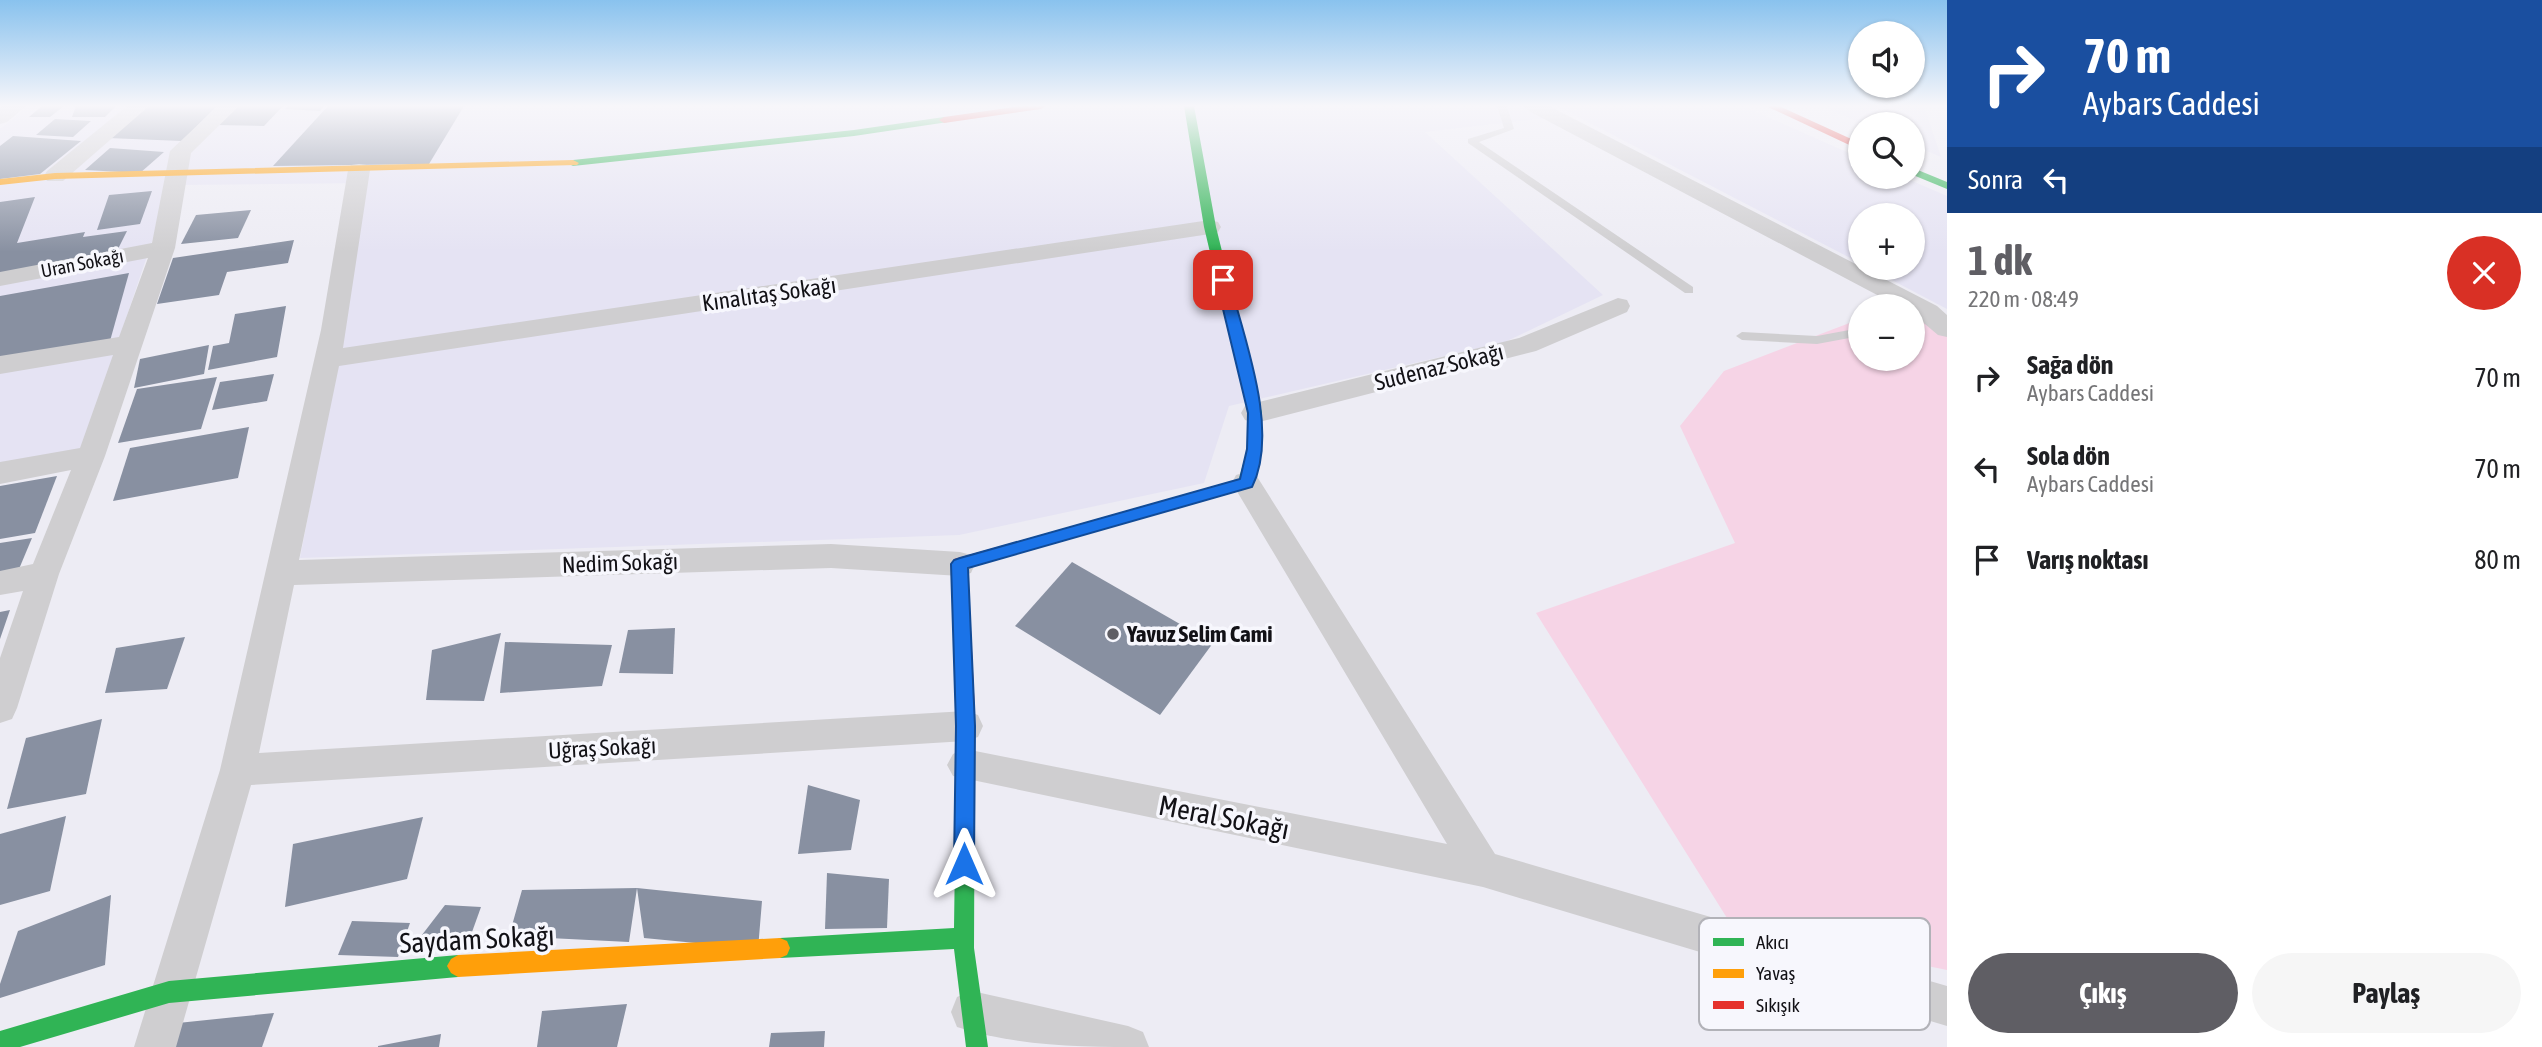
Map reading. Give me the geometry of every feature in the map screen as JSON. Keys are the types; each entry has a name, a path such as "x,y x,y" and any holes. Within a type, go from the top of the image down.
{"street":[{"path":"55,176 80,155"},
{"path":"0,708 9,654 91,456 163,248 180,155"},
{"path":"0,181 55,176 567,164 652,155"},
{"path":"1197,155 1210,228 1255,413 1254,449 1246,483 1483,869"},
{"path":"1629,155 1929,310 1947,329"},
{"path":"155,1047 169,992 238,770 328,359 359,170"},
{"path":"1925,176 1947,186"},
{"name":"Kınalıtaş Sokağı","path":"328,359 1210,228"},
{"name":"Uran Sokağı","path":"0,279 163,248"},
{"name":"Sudenaz Sokağı","path":"1255,413 1527,345 1618,306"},
{"path":"0,365 131,344"},
{"path":"0,473 91,456"},
{"path":"1128,1047 974,1029 964,938 965,726 960,564 1246,483"},
{"name":"Nedim Sokağı","path":"280,573 831,556 960,564"},
{"path":"0,583 44,574"},
{"name":"Uğraş Sokağı","path":"238,770 965,726"},
{"name":"Meral Sokağı","path":"965,765 1483,869 1699,933"},
{"name":"Saydam Sokağı","path":"0,1042 169,992 403,969 964,938"},
{"name":"Meral Sokağı","path":"1930,1001 1947,1006"}],"lane":[{"path":"1491,155 1689,290"},
{"path":"1742,336 1817,340 1848,334"}],"shaded area":[{"path":"0,155 1450,155 1603,295 1505,342 1229,406 1204,483 959,535 300,558 340,349 366,183 171,185 82,449 0,464"},
{"path":"1651,155 1848,155 1848,189 1925,189 1925,186 1947,196 1947,309 1925,297 1925,294 1918,294 1892,280 1925,280 1925,203 1848,203 1848,257"},
{"path":"1925,320 1947,333 1947,970 1930,967 1930,918 1727,918 1536,613 1735,543 1680,426 1724,371 1848,324 1848,371 1925,371"}],"building":[{"path":"0,155 64,155 40,174 0,179"},
{"path":"102,155 161,155 140,173 85,170"},
{"path":"283,155 435,155 429,164 273,166"},
{"path":"152,191 140,224 97,230 109,195"},
{"path":"35,197 17,243 85,232 83,237 127,231 116,253 0,274 0,202"},
{"path":"251,210 238,238 181,244 196,215"},
{"path":"294,240 288,263 227,272 219,295 157,304 173,258"},
{"path":"129,273 110,341 0,362 0,296"},
{"path":"286,306 277,357 208,370 213,346 229,343 235,314"},
{"path":"209,345 204,374 134,388 140,359"},
{"path":"274,374 267,401 212,410 220,382"},
{"path":"217,377 201,429 118,443 137,389"},
{"path":"249,427 238,478 113,501 130,448"},
{"path":"57,476 35,533 0,539 0,486"},
{"path":"32,538 19,569 0,572 0,543"},
{"name":"Yavuz Selim Cami","path":"1072,562 1213,643 1160,715 1015,626"},
{"path":"10,610 0,639 0,612"},
{"path":"675,628 673,674 619,673 628,630"},
{"path":"501,633 484,701 426,700 432,650"},
{"path":"185,637 167,689 105,693 116,648"},
{"path":"505,642 612,645 602,686 500,693"},
{"path":"102,719 86,794 7,809 26,738"},
{"path":"808,785 860,800 851,850 798,854"},
{"path":"66,816 50,891 0,905 0,834"},
{"path":"423,817 407,879 285,907 293,844"},
{"path":"827,873 889,879 887,928 825,929"},
{"path":"637,888 762,901 758,949 644,938"},
{"path":"637,888 629,942 509,936 522,890"},
{"path":"111,895 105,965 0,998 0,984 18,931"},
{"path":"445,905 481,907 467,946 415,944"},
{"path":"352,921 410,923 398,957 338,955"},
{"path":"627,1004 617,1047 537,1047 542,1011"},
{"path":"274,1013 262,1047 169,1047 178,1023"},
{"path":"825,1031 824,1047 769,1047 771,1033"},
{"path":"441,1034 439,1047 378,1047 378,1046"}],"traffic: fast":[{"path":"573,163 649,155"},
{"path":"1030,544 1246,483 1254,449 1255,413 1210,227 1197,155"},
{"path":"1925,176 1947,186"},
{"path":"966,713 964,948 977,1047"},
{"path":"780,948 964,938"},
{"path":"0,1042 169,992 458,966"}],"traffic: slow":[{"path":"0,182 55,176 573,163"},
{"path":"458,966 780,948"}],"traffic: jam":[{"path":"966,713 960,564 1030,544"}],"place":[{"name":"Yavuz Selim Cami","path":"1113,634"}],"route":[{"path":"964,864 965,726 960,564 1246,483 1254,449 1255,413 1223,280"}]}
